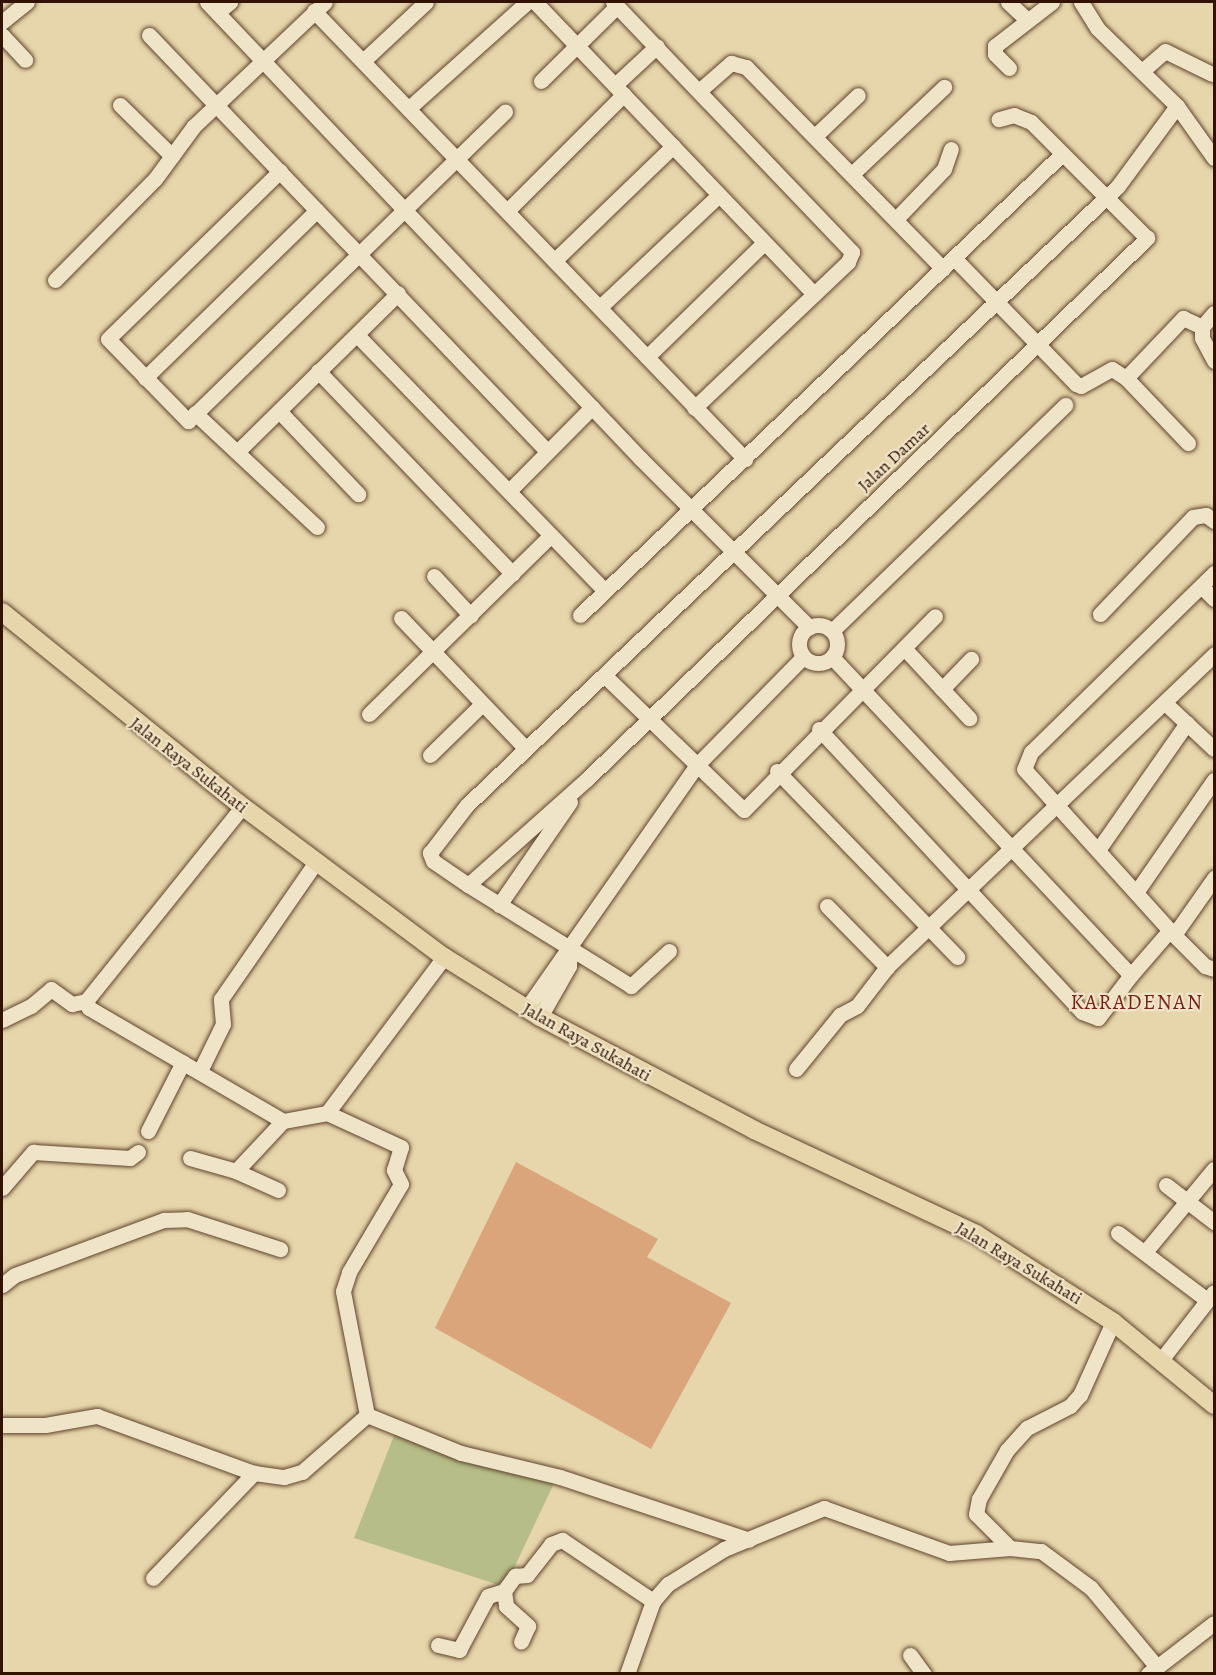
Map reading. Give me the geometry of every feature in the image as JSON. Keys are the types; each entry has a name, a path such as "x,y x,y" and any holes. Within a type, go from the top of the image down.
{"main road":[{"name":"Jalan Raya Sukahati","path":"2,612 242,807 444,957 533,1013 754,1130 976,1234 1113,1322 1215,1405"}],"street":[{"path":"2,22 27,2"},
{"path":"230,2 213,7 592,407 774,595 809,627 832,631"},
{"path":"363,61 426,2"},
{"path":"409,108 526,2"},
{"path":"535,2 814,294"},
{"path":"1008,2 1026,18"},
{"path":"1009,68 993,50 1026,18 1052,2"},
{"path":"1081,2 1097,28 1178,106 1212,146"},
{"path":"541,81 615,4 850,248 848,262 694,408"},
{"path":"55,280 155,180 172,156 217,104 320,6 363,61 745,459"},
{"path":"2,35 25,60"},
{"path":"149,35 548,451"},
{"path":"507,211 657,46"},
{"path":"1142,71 1165,51 1212,74"},
{"path":"699,91 737,62 815,136 896,219 997,303 1081,386 1107,369 1126,378 1188,442"},
{"path":"852,174 944,87"},
{"path":"815,136 858,95"},
{"path":"120,105 172,156"},
{"path":"669,951 631,986 468,885 434,861 430,852 458,815 526,749 1107,196 1178,106"},
{"path":"280,171 110,336 109,345 188,421 358,252 505,112"},
{"path":"999,119 1023,117 1107,196"},
{"path":"555,260 673,146"},
{"path":"896,219 944,169 951,149"},
{"path":"580,615 1062,154"},
{"path":"600,307 719,195"},
{"name":"Jalan Damar","path":"587,779 774,595 1039,345 1147,238 1107,196"},
{"path":"145,378 317,210"},
{"path":"647,357 764,243"},
{"path":"237,452 398,293"},
{"path":"1215,313 1202,327 1203,345 1215,361"},
{"path":"1126,378 1183,318 1202,327"},
{"path":"357,335 605,591"},
{"path":"318,371 513,574"},
{"path":"832,631 1065,405"},
{"path":"509,491 592,407"},
{"path":"279,411 358,494"},
{"path":"195,413 317,527"},
{"path":"1100,614 1193,517 1206,515 1215,521"},
{"path":"369,714 550,536"},
{"path":"1215,573 1024,762 1024,769 1172,932 1205,966 1215,969"},
{"path":"434,576 471,616"},
{"path":"1202,587 1215,599"},
{"path":"604,676 744,810 777,771 935,616"},
{"path":"401,618 526,749"},
{"path":"803,657 799,641 809,627"},
{"path":"803,657 821,663 832,657 837,648 832,631"},
{"path":"904,648 969,718"},
{"path":"533,1013 550,969 570,949 696,766 803,657"},
{"path":"832,657 1131,975"},
{"path":"942,689 971,659"},
{"path":"796,1069 840,1015 857,1006 887,967 1165,703 1211,664"},
{"path":"1165,703 1215,749"},
{"path":"430,756 482,704"},
{"path":"1098,850 1187,723"},
{"path":"819,729 1082,1012 1098,1018 1131,975 1172,932 1215,878"},
{"path":"777,771 957,957"},
{"path":"468,885 587,779"},
{"path":"499,905 587,779"},
{"path":"1137,891 1215,780"},
{"path":"2,1020 31,1006 51,989 72,1004 86,1001 242,807"},
{"path":"200,1071 223,1024 221,999 316,862"},
{"path":"827,906 887,967"},
{"path":"327,1113 444,957"},
{"path":"86,1001 89,1008 283,1121"},
{"path":"148,1131 183,1062"},
{"path":"236,1171 283,1121 327,1113 402,1150 394,1170 401,1185 349,1272 343,1291 367,1415"},
{"path":"2,1188 33,1152 129,1158 138,1152"},
{"path":"190,1158 236,1171 278,1190"},
{"path":"1144,1252 1215,1169"},
{"path":"1166,1185 1215,1222"},
{"path":"2,1285 15,1275 164,1220 187,1219 280,1249"},
{"path":"1118,1233 1211,1296 1161,1360"},
{"path":"1010,1548 976,1514 979,1499 1007,1450 1027,1428 1070,1406 1080,1395 1113,1322"},
{"path":"2,1425 45,1425 97,1416 254,1473 284,1477 302,1472 367,1415"},
{"path":"367,1415 461,1453 560,1477 749,1540"},
{"path":"153,1578 254,1473"},
{"path":"627,1674 653,1601 685,1573 749,1540 824,1508 949,1553 1010,1548 1041,1551 1071,1570 1153,1670 1215,1623"},
{"path":"438,1645 459,1650 488,1596 504,1592 515,1576 527,1575 551,1544 562,1540 653,1601"},
{"path":"504,1592 506,1606 528,1626 521,1642"},
{"path":"910,1655 924,1674"}],"green space":[{"path":"395,1433 556,1479 505,1587 354,1538"}],"building":[{"path":"516,1162 658,1239 647,1257 731,1303 651,1449 435,1328"}],"district":[{"name":"KARADENAN","path":"1137,1002"}]}
